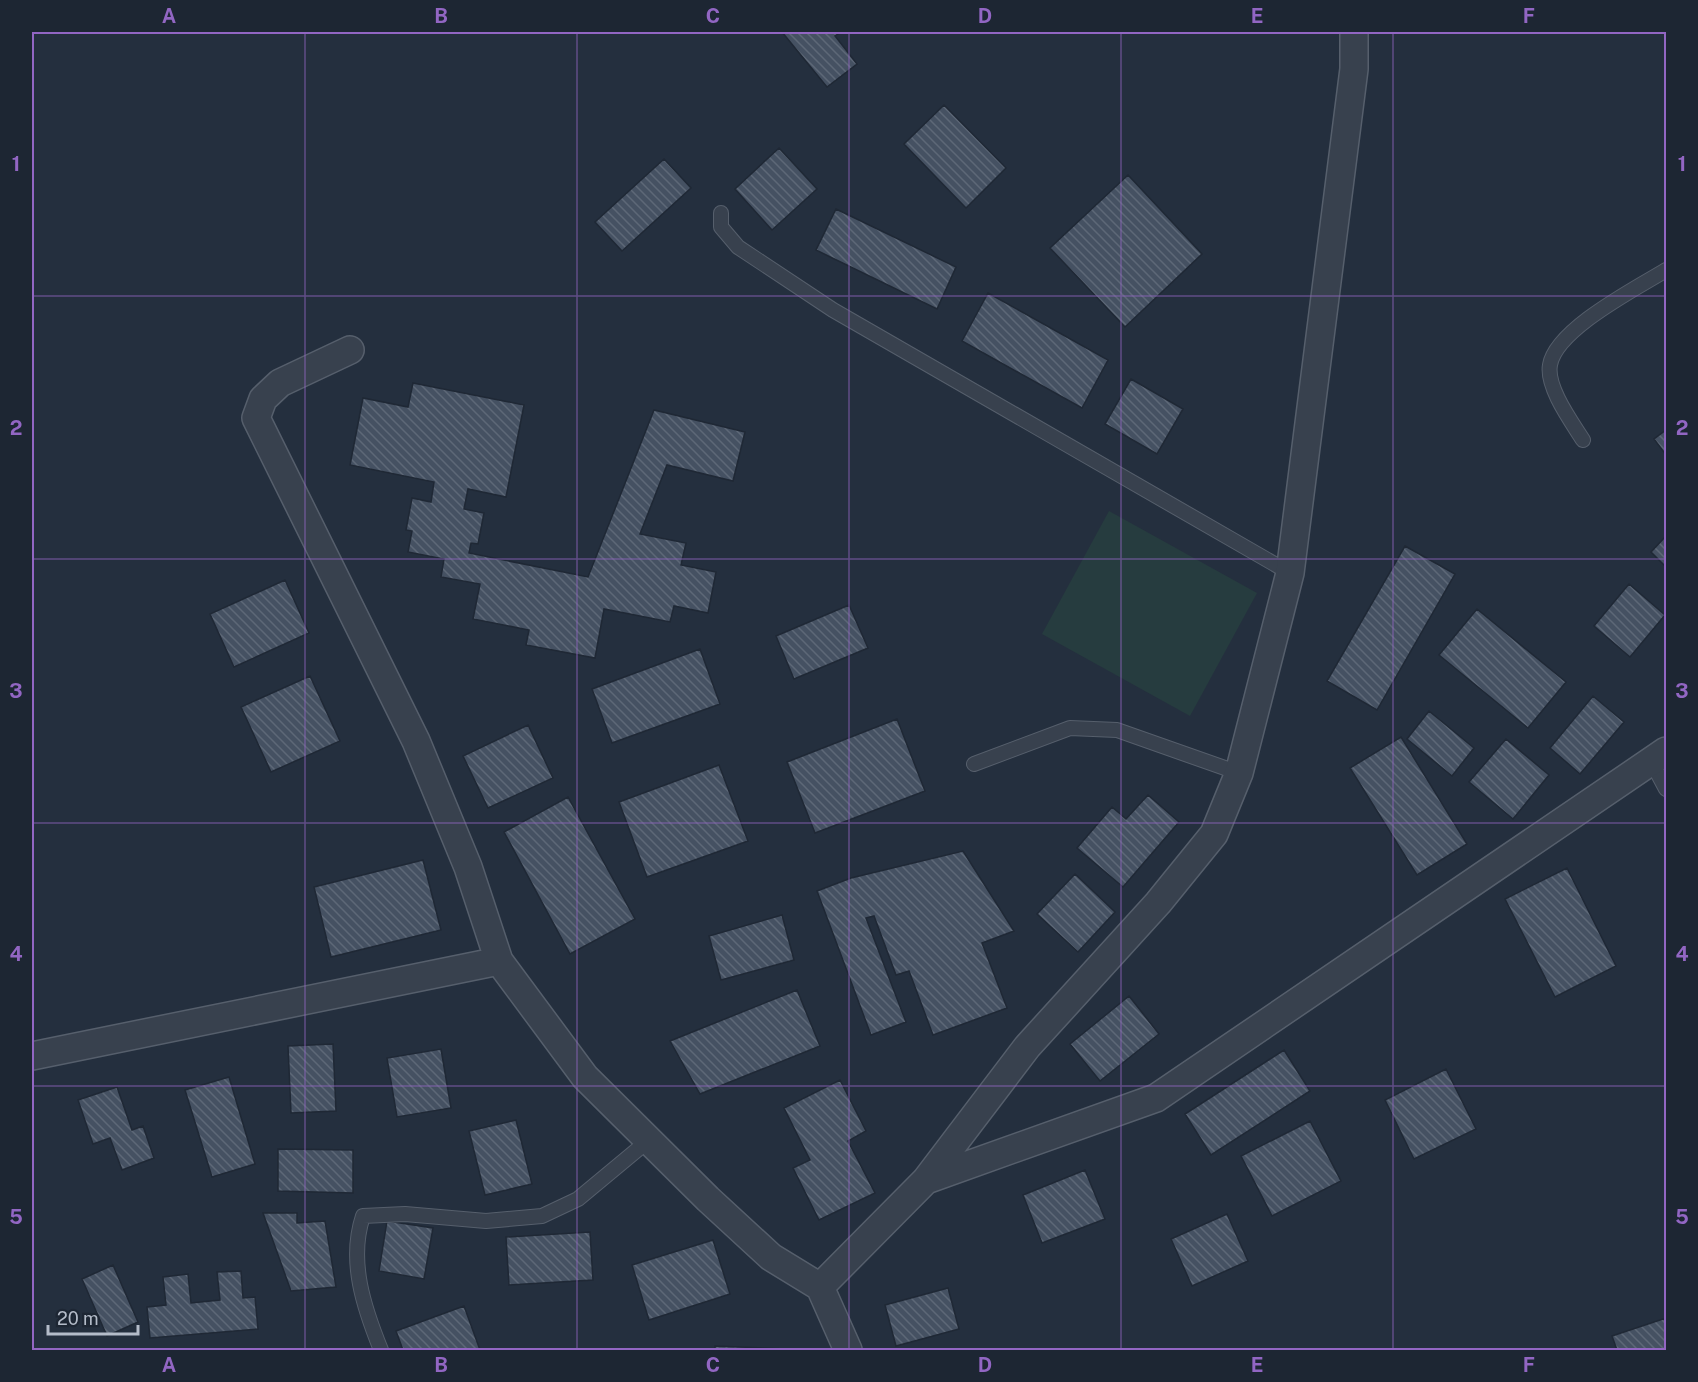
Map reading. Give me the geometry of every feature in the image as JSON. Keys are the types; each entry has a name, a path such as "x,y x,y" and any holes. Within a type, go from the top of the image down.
{"street":[{"path":"820,1287 926,1180 1026,1047 1158,903 1214,834 1239,773 1290,573 1354,69 1354,32"},
{"path":"350,350 280,383 263,399 256,418 416,741 468,867 499,961 585,1077 771,1257 820,1287 848,1350"},
{"path":"926,1180 1156,1098 1659,756"},
{"path":"32,1056 499,961"}],"lane":[{"path":"721,213 721,227 738,247 833,310 1290,573"},
{"path":"1583,440 1554,393 1550,365 1560,344 1590,317 1666,270"},
{"path":"974,764 1070,728 1117,730 1239,773"},
{"path":"1659,756 1666,789"},
{"path":"381,1350 366,1312 356,1254 363,1216 405,1214 486,1221 542,1216 578,1199 649,1140"}],"green space":[{"path":"1109,511 1257,593 1190,716 1042,634"}],"building":[{"path":"782,32 841,32 835,36 857,64 827,87"},
{"path":"944,105 1006,168 966,208 904,144"},
{"path":"779,148 817,189 772,230 735,189"},
{"path":"664,159 691,188 622,251 595,222"},
{"path":"1128,175 1202,254 1125,327 1050,248"},
{"path":"836,209 956,267 937,309 816,250"},
{"path":"988,293 1108,360 1082,408 962,341"},
{"path":"1131,379 1183,409 1157,454 1105,424"},
{"path":"413,383 524,405 506,497 468,489 464,509 484,513 478,544 471,543 469,553 588,577 654,410 745,432 733,481 667,465 640,534 686,543 681,565 716,572 708,613 674,606 670,622 604,609 595,658 526,645 529,630 473,619 480,584 441,577 444,559 408,552 412,531 406,530 412,498 431,502 434,482 350,465 363,398 408,407"},
{"path":"1666,430 1666,455 1654,439"},
{"path":"1666,536 1666,567 1651,552"},
{"path":"1405,546 1455,574 1377,710 1327,681"},
{"path":"285,580 309,633 234,667 210,614"},
{"path":"1629,584 1665,615 1630,657 1594,626"},
{"path":"849,605 868,648 794,679 776,636"},
{"path":"1477,609 1566,682 1528,728 1439,655"},
{"path":"700,649 720,704 612,743 592,689"},
{"path":"310,676 340,741 271,772 241,707"},
{"path":"1593,696 1624,722 1580,774 1550,748"},
{"path":"1429,711 1474,748 1452,776 1407,739"},
{"path":"897,719 925,791 815,833 787,762"},
{"path":"528,725 553,778 488,808 463,756"},
{"path":"1401,737 1467,844 1417,875 1350,768"},
{"path":"1506,739 1549,775 1513,819 1469,782"},
{"path":"719,765 748,841 647,877 619,802"},
{"path":"1148,795 1179,822 1123,887 1077,848 1112,807 1126,819"},
{"path":"568,797 635,919 570,954 504,832"},
{"path":"963,851 1014,931 982,943 1007,1008 933,1035 909,971 896,975 874,916 866,918 906,1022 871,1035 817,891 851,878"},
{"path":"423,860 441,930 331,957 314,887"},
{"path":"1567,868 1616,966 1555,997 1505,899"},
{"path":"1075,874 1115,912 1078,952 1037,914"},
{"path":"782,915 794,960 721,980 709,936"},
{"path":"797,990 820,1046 700,1094 670,1041"},
{"path":"1129,996 1159,1034 1100,1081 1070,1044"},
{"path":"333,1044 336,1111 291,1113 288,1046"},
{"path":"441,1049 451,1108 397,1117 387,1058"},
{"path":"1284,1050 1310,1091 1211,1155 1185,1114"},
{"path":"1446,1069 1476,1129 1414,1159 1385,1100"},
{"path":"229,1077 255,1164 212,1177 185,1090"},
{"path":"840,1080 866,1131 848,1141 875,1193 819,1220 793,1168 810,1160 784,1108"},
{"path":"117,1087 132,1130 143,1126 154,1158 122,1170 110,1138 93,1144 78,1100"},
{"path":"516,1120 532,1184 485,1195 469,1131"},
{"path":"1310,1121 1341,1181 1272,1216 1241,1156"},
{"path":"278,1149 353,1150 353,1193 278,1191"},
{"path":"1085,1170 1105,1219 1042,1243 1023,1195"},
{"path":"263,1213 297,1213 297,1223 325,1221 336,1287 291,1291"},
{"path":"1227,1214 1248,1261 1192,1286 1171,1239"},
{"path":"387,1221 433,1228 424,1279 379,1271"},
{"path":"590,1232 593,1280 509,1285 506,1237"},
{"path":"713,1240 730,1294 649,1320 632,1265"},
{"path":"113,1265 138,1322 107,1336 82,1279"},
{"path":"241,1271 243,1298 255,1297 258,1329 150,1338 147,1307 166,1305 163,1277 188,1274 191,1303 220,1300 217,1272"},
{"path":"948,1288 959,1329 896,1346 885,1305"},
{"path":"464,1306 480,1350 403,1350 396,1331"},
{"path":"1666,1318 1666,1350 1617,1350 1612,1336"},
{"path":"715,1346 810,1350 715,1350"}]}
